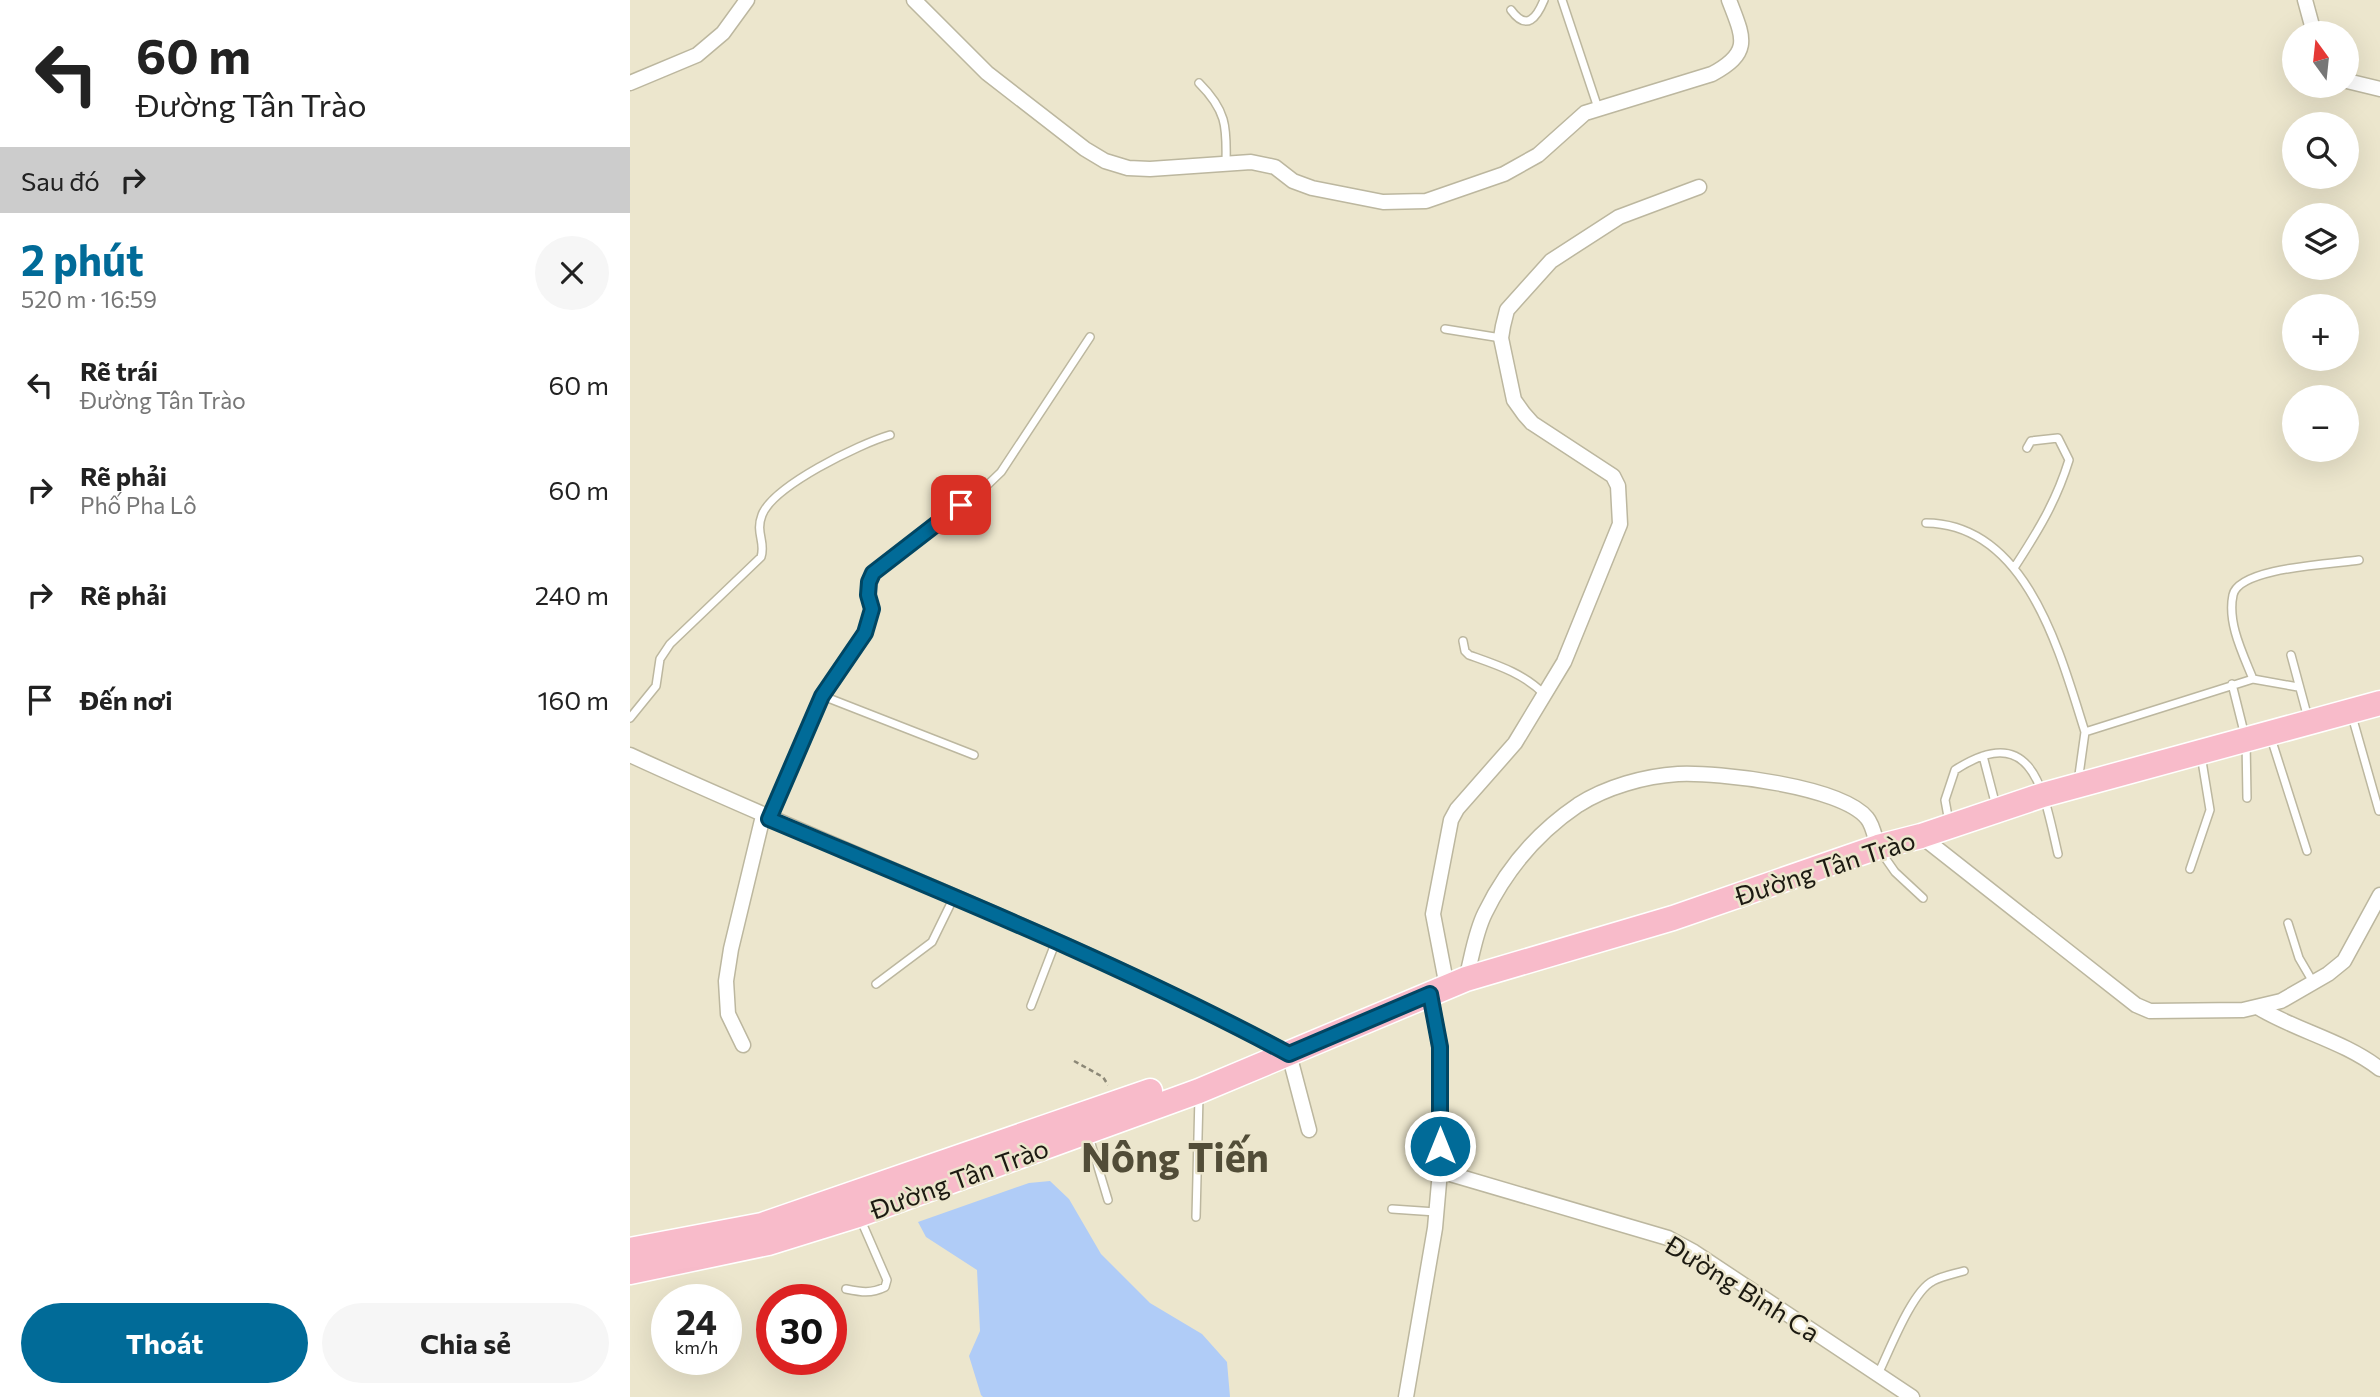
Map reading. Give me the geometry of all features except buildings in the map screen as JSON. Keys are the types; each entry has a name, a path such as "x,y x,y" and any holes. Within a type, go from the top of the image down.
{"highway":[{"name":"Đường Tân Trào","path":"630,1250 858,1204 1088,1132 1199,1091 1448,987 1672,919 2043,795 2380,703"},
{"name":"Đường Tân Trào","path":"630,1272 768,1243 858,1204 1117,1103 1213,1069 1284,1056"}],"street":[{"path":"630,83 697,55 723,33 747,0"},
{"path":"914,0 987,73 1105,161 1128,168 1150,169 1251,162 1275,167 1293,181 1312,188 1405,204 1426,201 1523,166 1577,119 1598,108 1712,74 1726,67 1740,54 1742,43 1729,0"},
{"path":"2305,0 2311,21"},
{"path":"2359,84 2380,89"},
{"path":"1448,987 1433,914 1451,820 1457,809 1515,743 1564,662 1620,524 1618,486 1613,476 1532,423 1514,400 1501,338 1507,310 1551,261 1619,217 1699,187"},
{"path":"630,755 766,817 1056,940 1222,1018 1284,1056 1309,1130"},
{"path":"1405,1397 1436,1212 1440,1171 1440,1047 1448,987 1485,912 1519,858 1534,841 1577,806 1629,783 1677,774 1704,774 1789,786 1828,795 1867,817 1878,848"},
{"path":"743,1045 728,1014 726,981 731,949 766,817"},
{"path":"1921,836 2136,1005 2150,1011 2259,1008 2281,1001 2344,961 2380,895"},
{"path":"2259,1008 2276,1018 2319,1035 2380,1069"},
{"name":"Đường Bình Ca","path":"1440,1171 1668,1238 1694,1252 1912,1397"}],"lane":[{"path":"1511,10 1516,18 1527,21 1534,19 1544,0"},
{"path":"1562,0 1598,108"},
{"path":"1199,83 1217,103 1222,113 1227,128 1226,162"},
{"path":"1445,329 1501,338"},
{"path":"766,817 822,696 865,633 872,609 868,595 873,573 978,494 1001,472 1090,337"},
{"path":"630,718 656,685 660,659 670,644 761,557 763,550 758,528 762,513 771,500 849,451 890,435"},
{"path":"2014,568 2040,530 2058,496 2069,460 2058,438 2031,441 2027,448"},
{"path":"1926,523 1947,523 1983,540 2014,568 2033,592 2069,681 2085,732 2077,786"},
{"path":"2253,679 2232,617 2233,593 2238,586 2256,577 2306,565 2359,560"},
{"path":"1463,641 1465,651 1469,655 1509,670 1532,682 1544,694"},
{"path":"2291,655 2309,722"},
{"path":"2085,732 2253,679 2298,687"},
{"path":"2232,684 2307,851"},
{"path":"822,696 974,755"},
{"path":"2351,712 2379,811"},
{"path":"2247,798 2258,737"},
{"path":"2190,869 2210,810 2200,754"},
{"path":"1950,826 1945,800 1955,770 1983,756 2015,755 2029,765 2043,795 2058,854"},
{"path":"1983,756 1997,810"},
{"path":"1878,848 1895,872 1923,898"},
{"path":"876,984 932,942 954,897"},
{"path":"2288,923 2299,958 2313,983"},
{"path":"1031,1006 1056,940"},
{"path":"1196,1217 1199,1091"},
{"path":"1088,1132 1108,1200"},
{"path":"847,1289 876,1291 885,1287 887,1280 858,1204"},
{"path":"1392,1209 1436,1212"},
{"path":"1878,1375 1901,1322 1925,1286 1934,1280 1964,1271"}],"path":[{"path":"1074,1061 1103,1077 1117,1103"}],"water":[{"path":"1050,1181 1069,1199 1101,1254 1150,1303 1202,1334 1227,1362 1230,1397 981,1395 969,1356 980,1331 977,1270 926,1237 918,1222 1029,1183"}],"district":[{"name":"Nông Tiến","path":"1175,1155"}],"route":[{"path":"961,505 873,573 868,595 872,609 865,633 822,696 769,819 1056,940 1222,1018 1289,1054 1430,994 1440,1047 1440,1146"}]}
